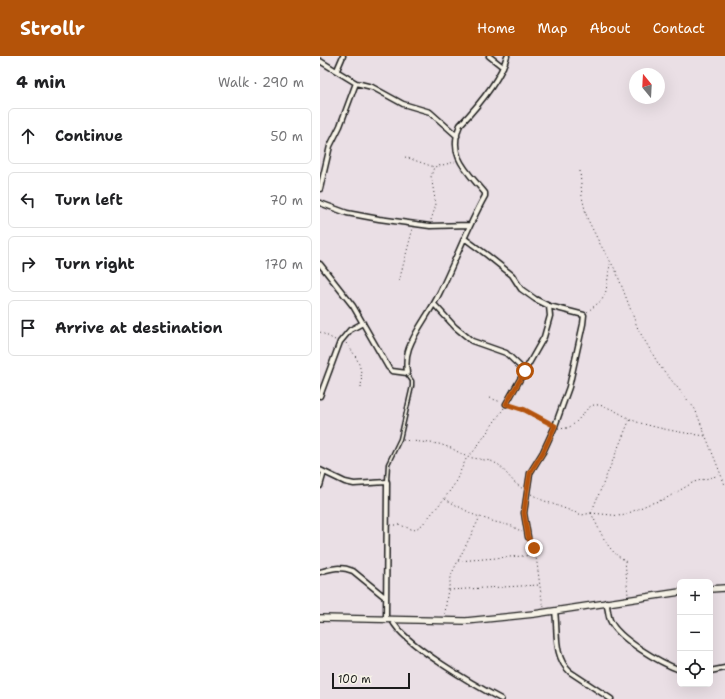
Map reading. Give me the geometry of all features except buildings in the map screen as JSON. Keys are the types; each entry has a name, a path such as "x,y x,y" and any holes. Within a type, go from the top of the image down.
{"main road":[{"path":"713,588 725,588"},
{"path":"320,618 466,621 546,612 677,592"}],"street":[{"path":"337,70 343,56"},
{"path":"490,56 503,67"},
{"path":"320,264 349,301 388,367 392,371 407,373 406,362 408,349 434,304 485,195 459,161 456,150 457,136 460,126 484,98 503,67 507,56"},
{"path":"320,61 356,83 372,87 403,104 430,112 457,136"},
{"path":"320,189 330,146 340,126 356,83"},
{"path":"320,203 347,213 414,224 430,226 470,225"},
{"path":"464,238 512,275 522,289 535,299 549,306 584,315 569,387 555,426 543,452 530,473 524,513 528,537"},
{"path":"434,304 455,327 472,340 506,353 525,371"},
{"path":"506,404 544,337 550,316 549,306"},
{"path":"320,396 322,384 341,340 350,330 363,323"},
{"path":"320,486 322,471 345,482 354,484 387,482 386,598 389,619 416,645 469,681 501,699"},
{"path":"320,572 335,567 353,571 386,598"},
{"path":"606,602 611,621 624,637 639,648 677,668"},
{"path":"555,610 557,646 565,668 611,699"},
{"path":"713,670 725,668"}],"lane":[{"path":"387,482 388,464 400,440 412,386 411,378 407,373"}],"path":[{"path":"405,157 434,167 459,161"},
{"path":"430,226 436,205 431,176 434,167"},
{"path":"580,171 584,208 592,228 624,291 638,329 659,364 695,409 725,485"},
{"path":"399,280 414,224"},
{"path":"584,315 602,300 606,291 610,262"},
{"path":"320,332 341,340 353,353 360,365 362,376 361,388"},
{"path":"490,398 525,410 563,429 572,426 589,408 596,405 611,409 630,419 675,432 706,436"},
{"path":"386,525 400,525 414,530 418,528 444,499 454,485 467,457 474,452 506,404"},
{"path":"591,513 630,419"},
{"path":"400,440 439,444 467,457 490,461 499,466 515,483 542,500 582,515 591,513 622,516 649,504 665,499 694,482 720,474"},
{"path":"444,499 480,517 521,530 528,537 532,543 539,585 546,612"},
{"path":"591,513 612,552 625,560 628,599"},
{"path":"444,621 452,573 480,517"},
{"path":"457,561 535,556"},
{"path":"448,590 539,585"}],"route":[{"path":"525,371 506,404 525,410 555,426 543,452 530,473 524,513 528,537 534,548"}]}
